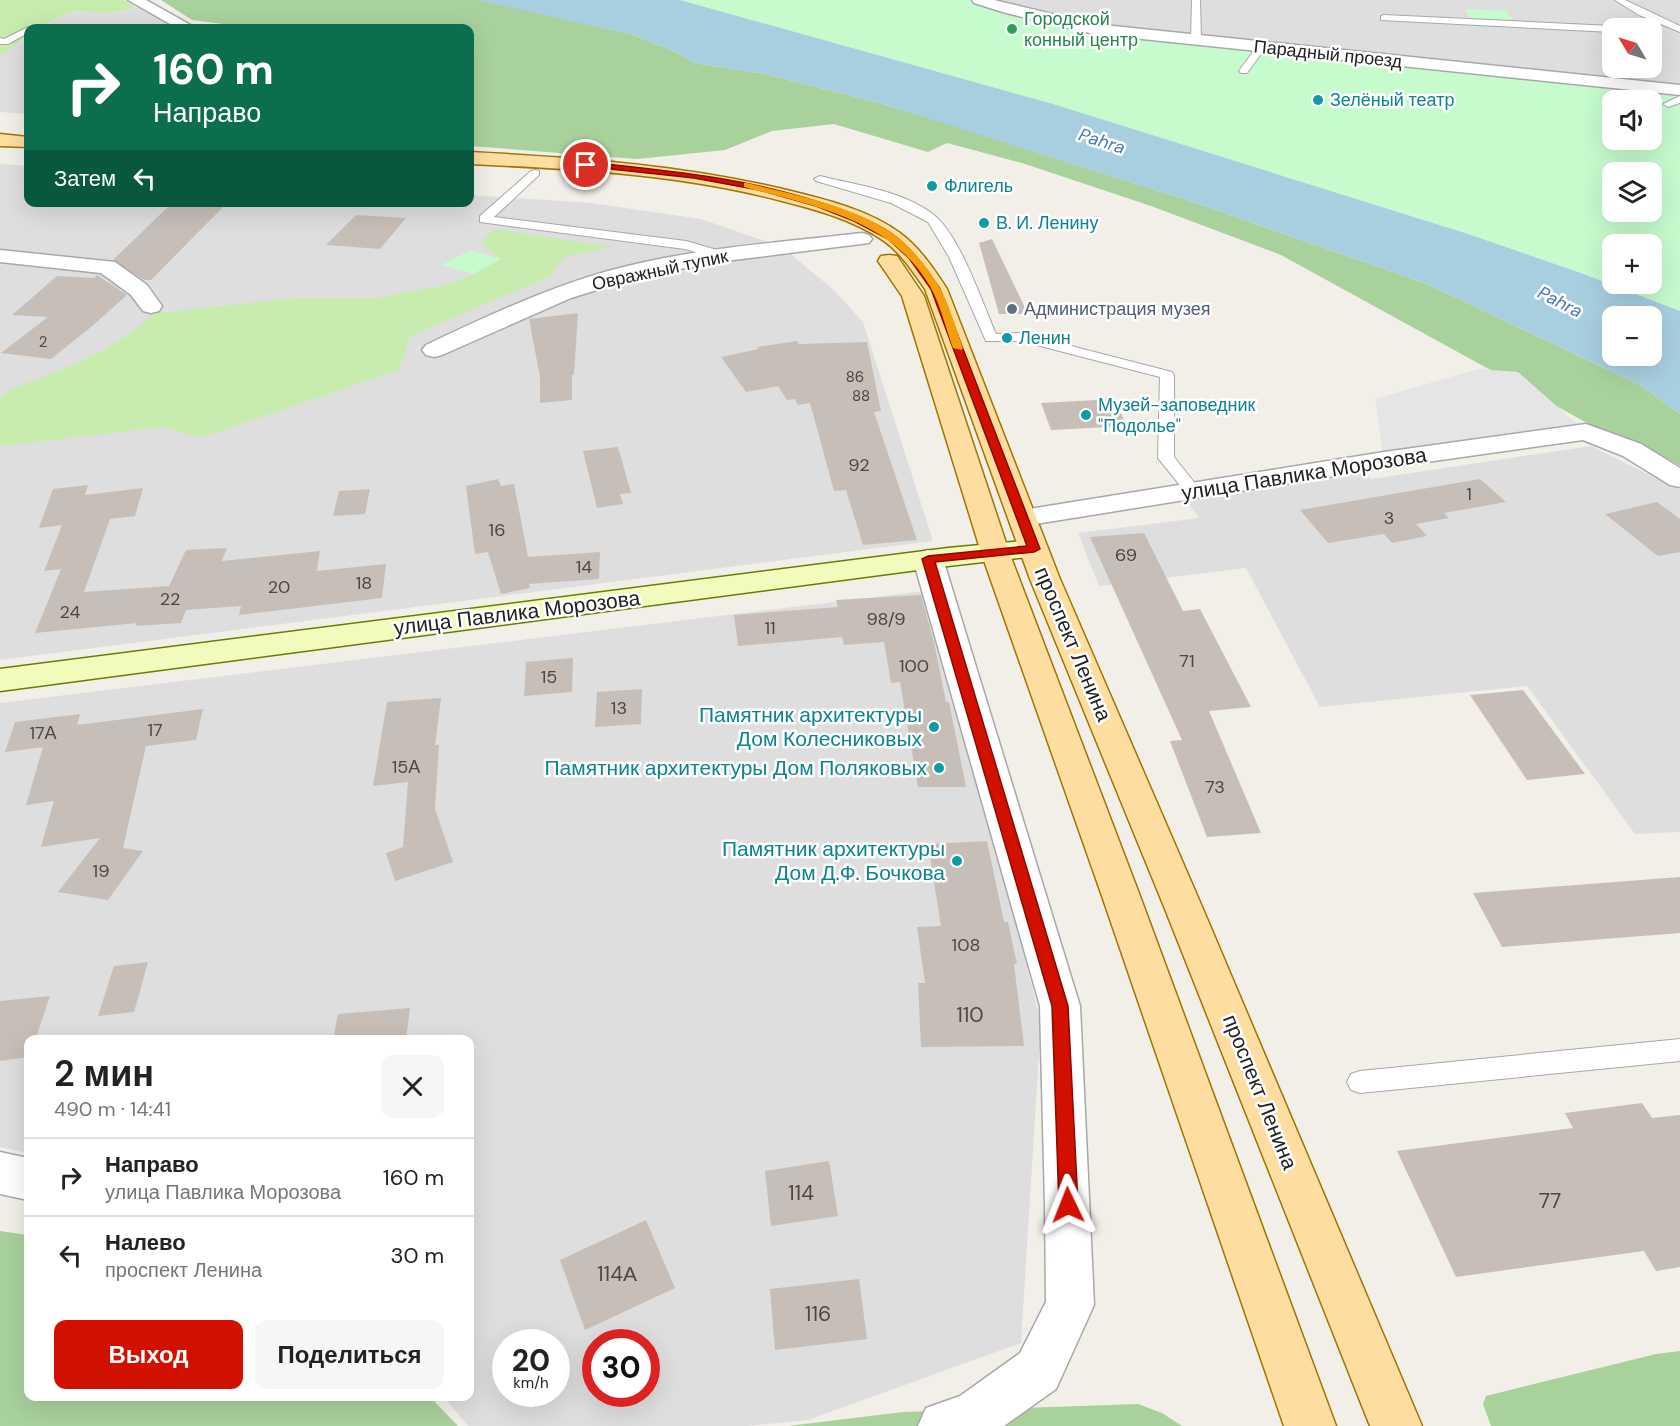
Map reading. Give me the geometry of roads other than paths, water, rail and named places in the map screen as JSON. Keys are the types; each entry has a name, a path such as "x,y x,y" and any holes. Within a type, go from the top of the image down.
{"main road":[{"path":"0,132 24,134"},
{"path":"0,140 24,142"},
{"name":"проспект Ленина","path":"474,158 609,166 694,175 760,188 819,204 857,219 891,237 912,256 936,289 1028,533 1396,1426"},
{"name":"проспект Ленина","path":"474,169 684,186 797,211 833,224 862,239 892,263 913,296 995,552 1121,896 1310,1426"}],"street":[{"path":"135,0 180,24"},
{"name":"Парадный проезд","path":"979,0 1011,10 1094,29 1680,90"},
{"name":"Овражный тупик","path":"434,350 499,319 584,286 644,269 720,255 862,239"},
{"path":"0,256 107,267 139,290 151,306"},
{"name":"улица Павлика Морозова","path":"0,680 995,552 1028,533 1193,491 1586,432 1632,450 1680,479"},
{"path":"928,559 1060,1006 1070,1305 1038,1371 973,1417 944,1426"},
{"path":"0,1173 24,1178"}],"lane":[{"path":"1196,0 1196,40"},
{"path":"1619,0 1680,31"},
{"path":"1384,18 1602,29"},
{"path":"1662,31 1680,31"},
{"path":"0,41 5,42 24,32"},
{"path":"1244,71 1261,47"},
{"path":"1668,104 1680,99"},
{"path":"535,173 484,219 686,245 720,255"},
{"path":"820,179 911,206 933,219 948,244 991,338 1021,337 1167,375 1166,458 1193,491"},
{"path":"1360,1082 1680,1050"}],"water":[{"name":"Pahra","path":"476,0 680,0 1053,104 1465,233 1602,281 1602,294 1636,294 1680,311 1680,414 1640,385 1427,284 1196,203 883,104 765,74 694,63 676,52 631,34"}],"place":[{"name":"Городской конный центр","path":"1012,29"},
{"name":"Зелёный театр","path":"1318,100"},
{"name":"Флигель","path":"932,186"},
{"name":"В. И. Ленину","path":"984,223"},
{"name":"Администрация музея","path":"1012,309"},
{"name":"Ленин","path":"1007,338"},
{"name":"Музей-заповедник \"Подолье\"","path":"1086,415"},
{"name":"Памятник архитектуры Дом Колесниковых","path":"934,727"},
{"name":"Памятник архитектуры Дом Поляковых","path":"939,768"},
{"name":"Памятник архитектуры Дом Д.Ф. Бочкова","path":"957,861"}]}
